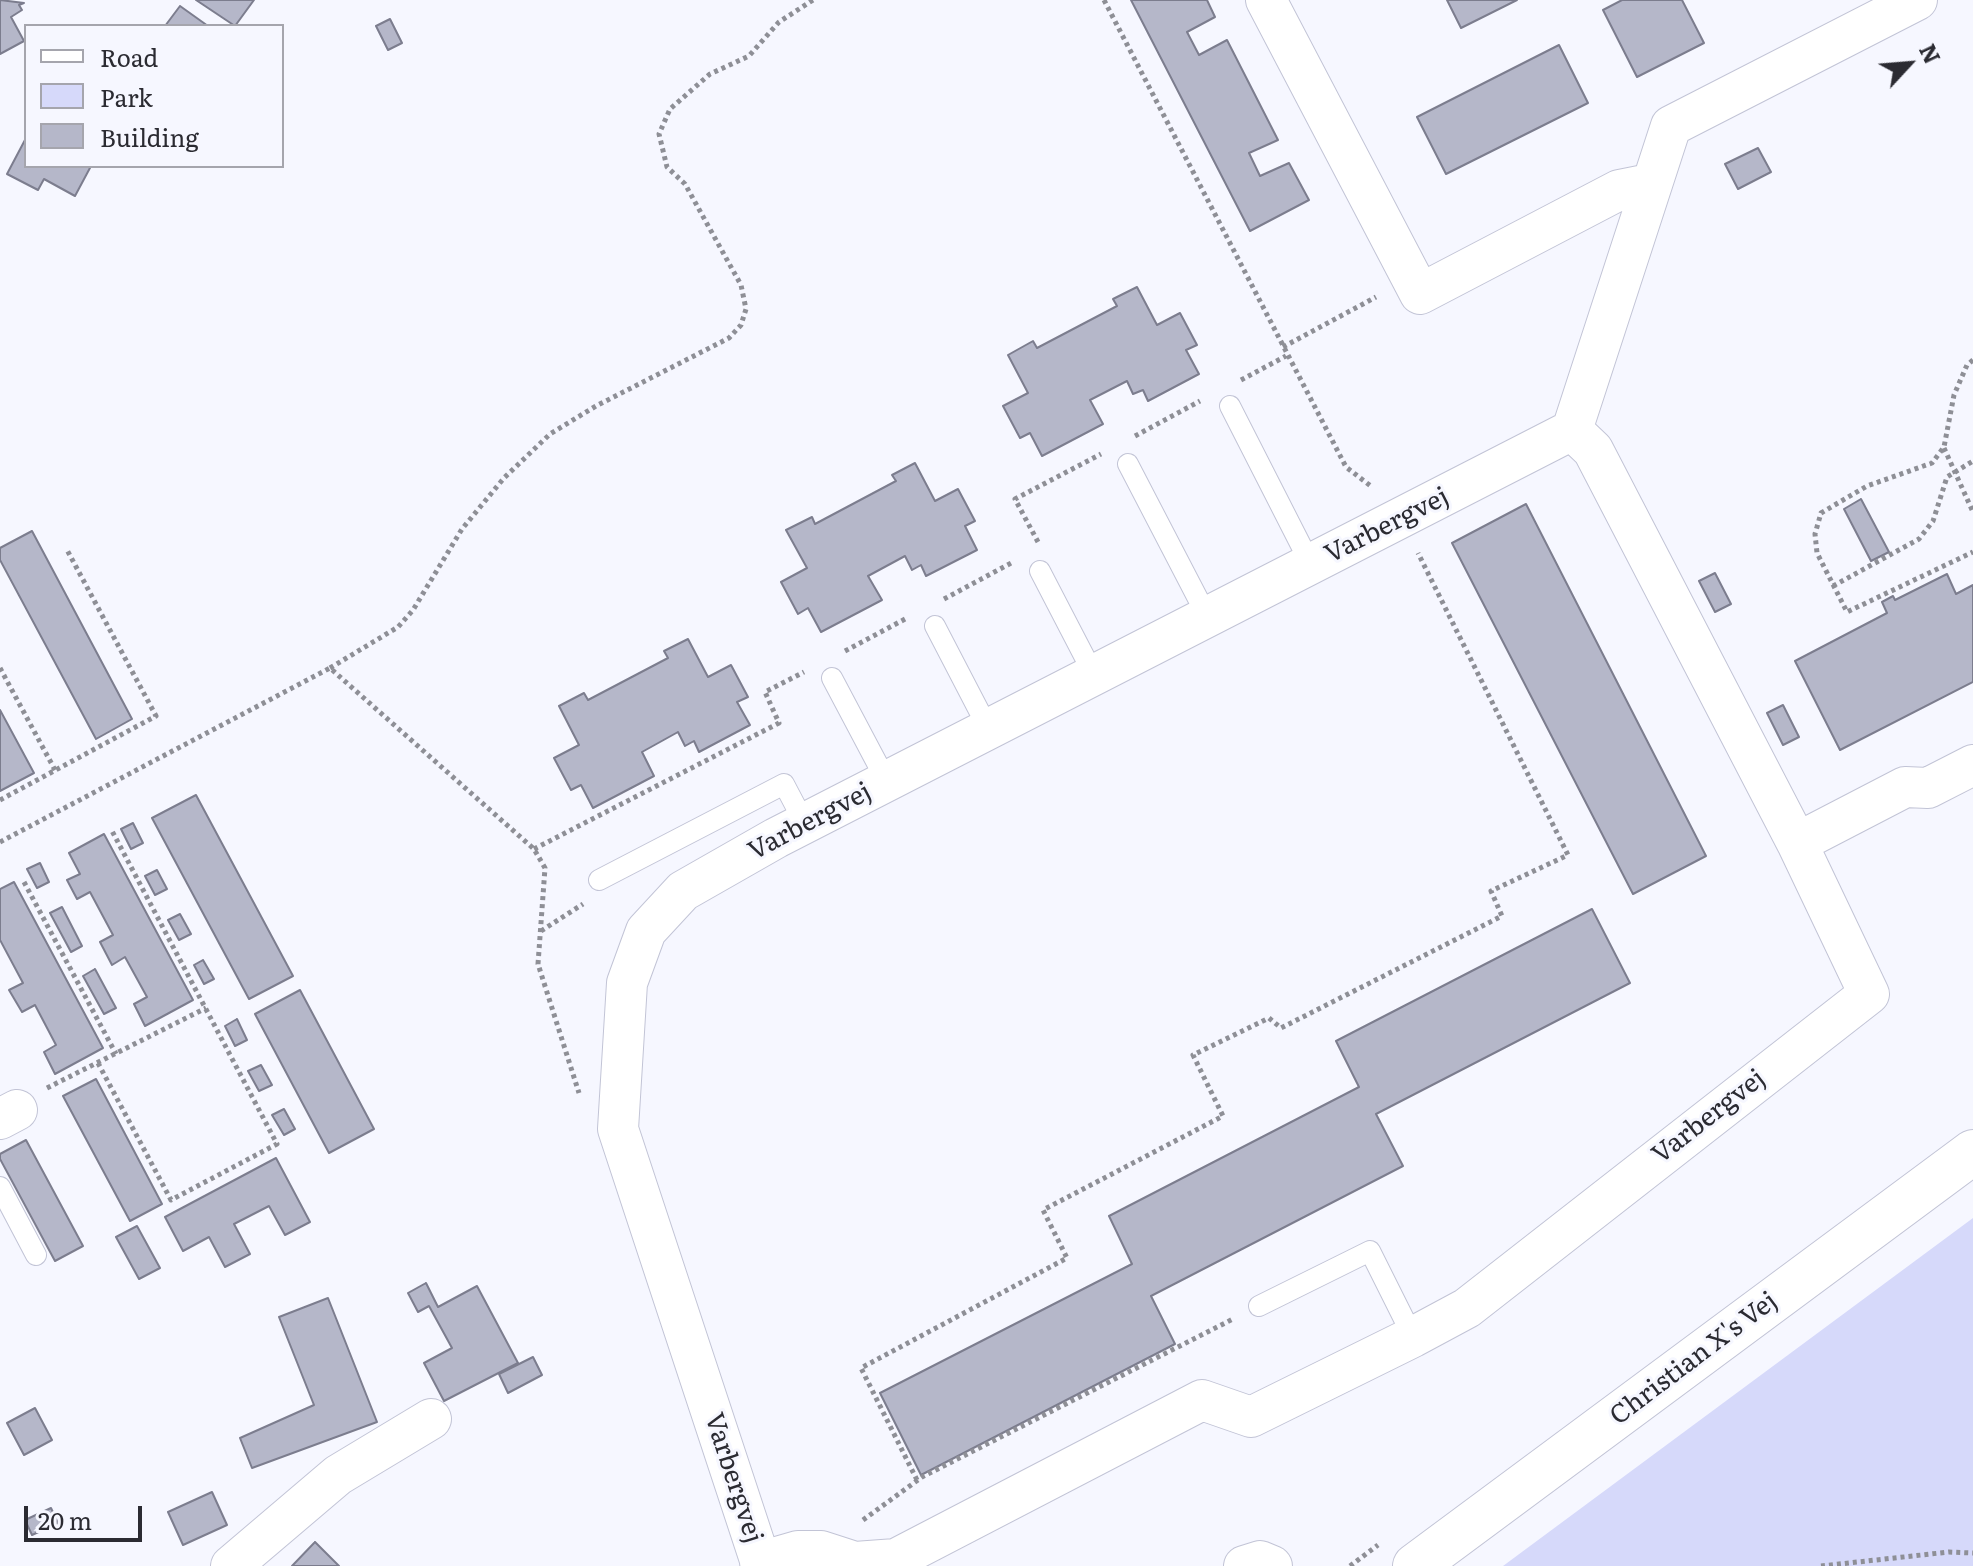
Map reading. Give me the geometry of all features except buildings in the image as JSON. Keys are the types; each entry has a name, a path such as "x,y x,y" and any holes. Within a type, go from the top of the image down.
{"street":[{"path":"1266,0 1420,294 1619,190 1649,184"},
{"path":"1572,430 1649,184 1671,126 1917,0"},
{"name":"Varbergvej","path":"1572,430 1593,450 1797,843 1869,994 1467,1308 1413,1337 1251,1417 1202,1400 896,1559 855,1562 821,1551 798,1551 761,1564 618,1129 627,983 646,931 683,891 805,824 1572,430"},
{"path":"1797,843 1905,787 1928,788 1973,765"},
{"name":"Christian X's Vej","path":"1415,1566 1973,1152"},
{"path":"231,1566 338,1475 431,1419"},
{"path":"1244,1566 1260,1561 1272,1566"}],"lane":[{"path":"1230,406 1311,565"},
{"path":"1128,464 1208,618"},
{"path":"1040,571 1095,677"},
{"path":"935,626 989,730"},
{"path":"832,678 887,782"},
{"path":"599,880 784,784 805,824"},
{"path":"0,1187 36,1255"},
{"path":"1259,1306 1370,1251 1413,1337"}],"path":[{"path":"0,842 330,668 398,627 413,610 462,529 504,478 550,434 596,406 729,338 741,325 746,309 741,285 685,184 667,167 659,134 670,109 710,74 749,56 779,22 813,0"},
{"path":"917,1480 861,1368 1067,1258 1043,1210 1223,1116 1193,1055 1269,1018 1281,1028 1502,916 1491,891 1568,855 1401,519 1390,500 1346,467 1104,0"},
{"path":"1282,347 1413,278"},
{"path":"1973,360 1954,395 1944,447 1932,463 1867,486 1821,513 1815,534 1817,553 1847,612 1973,552"},
{"path":"1944,447 1973,512"},
{"path":"1833,586 1919,539 1933,521 1938,500 1954,471 1973,461"},
{"path":"0,800 156,716 66,548"},
{"path":"0,668 55,770"},
{"path":"330,668 534,849 545,868 538,964 580,1097"},
{"path":"98,1063 171,1200 277,1144 111,829"},
{"path":"540,931 592,899 599,880"},
{"path":"24,882 116,1054"},
{"path":"8,1115 39,1092 206,1008"},
{"path":"821,1551 917,1480 1259,1306"},
{"path":"1821,1566 1949,1552 1973,1553"}],"green space":[{"path":"1973,1218 1973,1566 1503,1566"}]}
